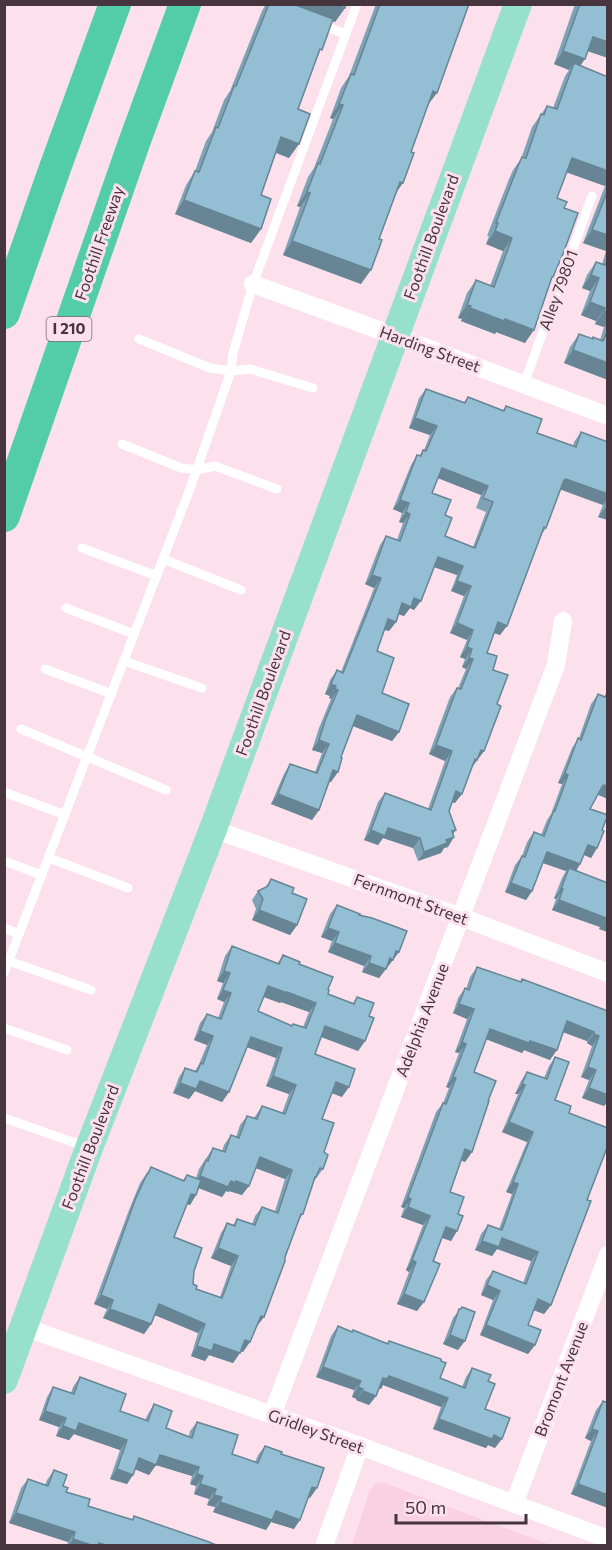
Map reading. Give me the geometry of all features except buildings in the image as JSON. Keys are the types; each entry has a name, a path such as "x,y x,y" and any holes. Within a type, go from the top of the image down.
{"highway":[{"path":"55,168 101,4"},
{"path":"4,313 115,4"},
{"name":"Foothill Freeway","path":"4,516 185,4"},
{"path":"134,143 207,4"}],"main road":[{"name":"Foothill Boulevard","path":"4,1380 89,1148 213,829 518,4"}],"street":[{"name":"Harding Street","path":"253,284 608,416"},
{"name":"Adelphia Avenue","path":"272,1415 556,665 563,621"},
{"name":"Fernmont Street","path":"213,829 608,972"},
{"name":"Bromont Avenue","path":"514,1504 608,1255"},
{"name":"Gridley Street","path":"24,1327 360,1446 608,1539"},
{"path":"324,1545 360,1446"}],"lane":[{"path":"4,973 197,470 231,371 233,353 253,284 357,4"},
{"path":"314,22 345,33"},
{"name":"Alley 79801","path":"524,384 592,195"},
{"path":"139,339 210,368 231,371 250,369 313,388"},
{"path":"122,444 181,468 197,470 214,466 277,489"},
{"path":"82,548 157,576"},
{"path":"163,559 241,590"},
{"path":"66,608 134,634"},
{"path":"124,661 202,688"},
{"path":"45,669 112,694"},
{"path":"21,729 165,790"},
{"path":"4,792 65,814"},
{"path":"49,858 128,888"},
{"path":"4,861 42,875"},
{"path":"4,928 20,934"},
{"path":"9,962 91,990"},
{"path":"4,1028 67,1050"},
{"path":"4,1118 89,1148"}],"shaded area":[{"path":"381,1482 551,1545 352,1545 370,1490 375,1484"}]}
